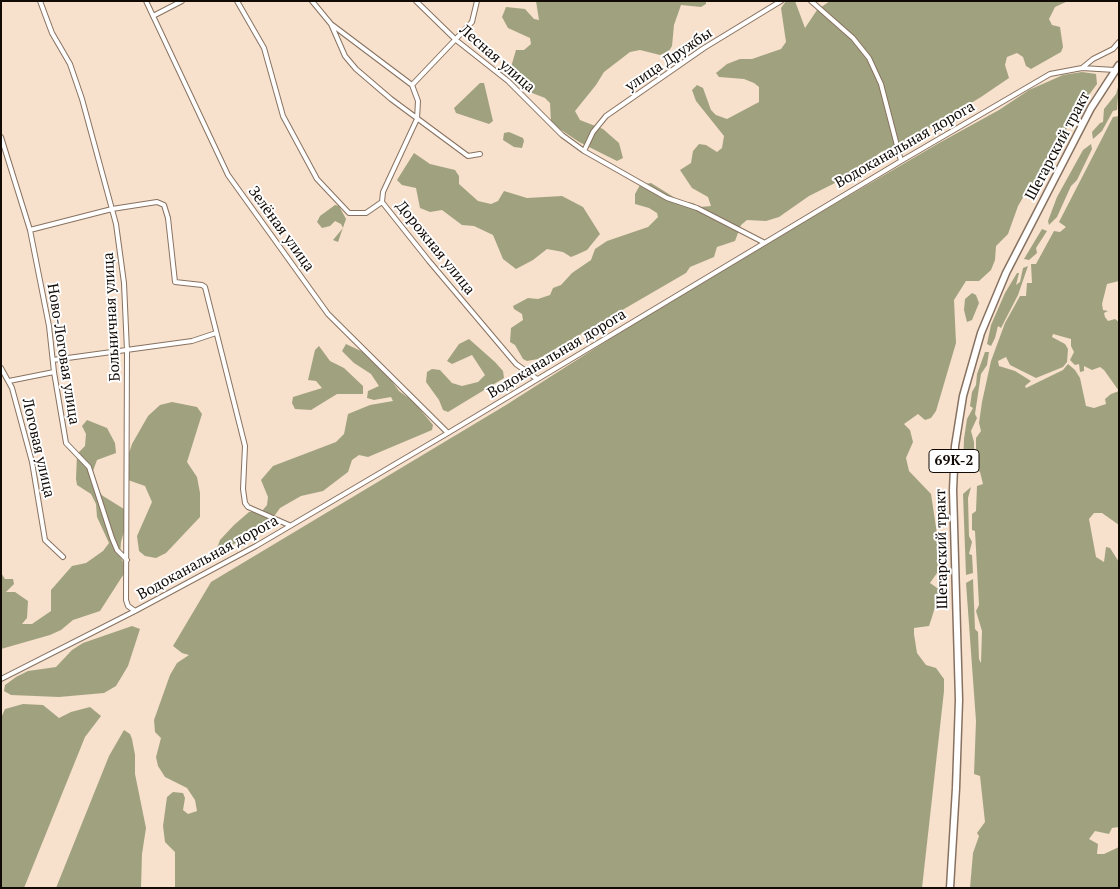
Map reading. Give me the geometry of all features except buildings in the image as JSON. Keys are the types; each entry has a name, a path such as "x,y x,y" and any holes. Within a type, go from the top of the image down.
{"main road":[{"name":"Шегарский тракт","path":"950,888 957,779 959,706 953,490 956,446 963,396 976,349 999,288 1084,123 1117,68"}],"street":[{"name":"Больничная улица","path":"40,1 52,33 70,64 82,99 112,209 124,283 127,351 126,604 135,612"},
{"name":"Зелёная улица","path":"146,1 228,175 328,314 448,433"},
{"path":"153,16 182,1"},
{"path":"237,1 264,48 283,116 317,179 349,213 366,213 382,202"},
{"path":"312,1 332,24 412,85 472,22 477,1"},
{"name":"Лесная улица","path":"416,1 456,40 508,81 562,135 584,152 667,198 697,208 763,242"},
{"name":"улица Дружбы","path":"584,152 593,132 606,116 704,48 781,1"},
{"path":"811,1 852,38 869,58 881,84 900,161"},
{"path":"332,24 350,64 417,119 468,156 480,154"},
{"name":"Водоканальная дорога","path":"1,679 135,612 256,546 448,433 900,161 1050,74 1082,68 1093,59 1114,49 1119,42"},
{"path":"1082,68 1117,68"},
{"name":"Дорожная улица","path":"412,85 418,101 417,119 382,192 382,202 516,364 537,379"},
{"name":"Ново-Логовая улица","path":"1,137 30,230 49,326 52,360 66,443 89,467 112,538 117,550 127,560"},
{"path":"30,230 112,209 157,202 164,205 168,218 175,282 205,287 245,446 243,489 246,503 248,507 289,525"},
{"path":"52,360 192,341 216,333"},
{"name":"Логовая улица","path":"1,368 9,381 36,481 45,540 63,557"},
{"path":"9,381 54,372"}],"green space":[{"path":"536,1 706,1 706,4 701,7 681,5 674,25 672,46 669,51 660,55 640,50 630,52 604,72 575,111 580,120 603,129 619,143 623,158 617,161 579,142 551,123 550,103 545,98 527,91 511,67 516,50 524,50 531,44 530,38 508,28 502,17 506,7 525,9 534,19 539,20"},
{"path":"786,1 795,1 805,28 817,10 830,1 1068,1 1055,7 1049,19 1052,25 1060,27 1063,47 1061,52 1031,69 1026,66 1023,57 1017,53 1007,57 1005,65 1009,78 981,97 908,141 881,152 853,174 809,196 779,217 766,221 747,220 741,225 735,241 717,247 714,257 690,267 686,273 538,359 527,361 523,359 515,345 510,342 511,328 523,320 522,314 514,309 513,306 528,298 538,299 550,295 553,288 561,285 572,273 591,260 595,249 607,241 648,227 658,217 657,213 649,208 635,204 635,194 640,185 651,183 680,201 693,203 700,207 711,206 708,197 692,188 680,170 691,163 693,151 699,144 706,145 717,152 722,148 724,136 696,101 692,90 697,85 703,88 711,110 716,115 727,119 759,102 759,87 754,83 744,79 719,77 716,73 727,64 740,59 752,59 781,49 786,42 781,8"},
{"path":"1082,72 1096,74 1097,84 1074,115 1036,186 1025,194 1018,206 1008,234 996,246 995,260 991,270 979,281 966,281 954,300 956,343 936,411 931,418 925,420 918,414 904,424 910,430 913,442 906,458 909,471 931,494 939,547 937,573 930,583 940,590 932,617 929,626 914,628 917,653 926,665 936,668 944,679 922,888 175,888 175,852 165,842 163,826 167,797 173,792 183,793 185,798 183,810 188,814 197,811 195,800 187,788 165,777 158,766 156,757 161,738 155,732 154,720 170,675 177,663 189,655 182,653 173,646 211,582 506,405 674,298 999,110 1029,90 1063,75"},
{"path":"480,83 484,83 493,121 489,124 456,113 454,108"},
{"path":"1119,84 1117,110 1113,111 1102,131 1093,139 1092,132 1103,122 1104,109 1116,94"},
{"path":"1119,116 1119,281 1107,284 1102,304 1103,310 1108,311 1104,313 1108,321 1115,319 1119,322 1119,391 1119,525 1102,513 1094,513 1089,519 1096,557 1104,562 1106,547 1110,548 1119,562 1119,827 1112,828 1109,834 1095,831 1089,839 1098,844 1097,854 1104,854 1119,847 1119,888 970,888 973,853 979,836 977,833 985,822 980,776 974,774 976,721 966,583 973,579 975,629 978,632 979,659 981,663 982,631 976,611 979,605 975,531 972,530 972,514 976,511 977,486 983,484 980,472 976,469 976,438 981,431 979,423 982,402 991,361 1005,323 1020,296 1026,296 1027,283 1032,283 1031,264 1036,264 1054,231 1060,232 1066,227 1059,222 1113,117","holes":["1053,334 1071,339 1071,346 1074,352 1070,360 1075,365 1079,364 1080,372 1084,371 1084,366 1092,370 1100,367 1104,370 1119,391 1105,399 1106,404 1094,408 1086,406 1080,378 1068,364 1063,370 1026,388 1025,386 1031,381 1015,371 999,366 998,361 1006,357 1010,365 1036,378 1063,367 1067,362 1068,349 1065,344 1052,337"]},
{"path":"509,132 523,138 522,148 514,147 503,140 504,133"},
{"path":"1091,144 1092,149 1077,180 1071,186 1057,217 1049,225 1048,221 1057,197 1083,150"},
{"path":"414,153 430,164 455,170 459,176 459,184 478,201 491,204 498,201 504,191 527,198 562,196 583,207 600,234 587,250 576,255 571,257 563,252 547,249 533,260 516,269 503,259 493,235 474,226 462,225 442,210 430,212 420,208 416,188 402,185 397,180"},
{"path":"335,205 339,206 346,219 343,228 341,224 335,221 330,226 322,228 317,222 320,216"},
{"path":"343,228 338,242 333,240"},
{"path":"1042,229 1047,231 1036,248 1037,253 1029,260 1024,259"},
{"path":"1028,266 1018,295 1001,328 998,326 991,346 987,344 991,325 1005,293 1017,273 1019,273 1016,285 1020,282 1023,268"},
{"path":"972,293 976,295 979,303 972,320 967,322 964,310 965,299"},
{"path":"469,339 495,362 503,371 504,378 448,412 443,410 439,400 426,382 427,372 432,369 440,370 452,383 462,386 478,382 485,375 472,355 452,364 447,361 459,344"},
{"path":"346,344 363,352 388,376 399,391 414,402 433,425 432,430 368,457 359,455 352,460 348,472 323,491 301,496 280,508 275,515 257,530 226,549 217,548 220,540 249,512 262,511 267,505 268,497 261,480 273,466 336,442 344,434 348,414 370,405 393,401 391,397 374,400 367,398 368,391 379,386 371,374 354,363 342,351"},
{"path":"319,346 330,361 344,368 363,386 363,394 337,394 311,410 295,409 292,403 293,397 322,388 316,381 308,380 315,350"},
{"path":"985,352 989,352 987,365 981,374 975,414 977,418 971,431 974,442 974,464 969,466 963,464 964,439 967,419 973,408 970,406 972,392 976,385 977,374"},
{"path":"172,402 197,407 202,414 187,462 197,477 200,493 200,517 166,553 156,558 145,556 139,551 137,536 152,502 145,486 128,480 124,469 132,444 148,416 160,405"},
{"path":"87,420 107,428 115,443 116,453 97,460 93,471 94,487 103,496 124,509 126,524 121,542 120,556 127,569 100,611 73,620 61,630 50,635 1,649 1,573 5,579 13,579 14,584 6,592 15,592 28,601 27,618 22,624 32,624 51,611 51,590 72,566 86,563 103,551 109,543 97,517 96,504 91,494 77,485 77,454 85,446 86,434 82,426"},
{"path":"971,487 968,498 969,536 972,542 969,554 972,555 973,573 966,575 963,494"},
{"path":"132,626 140,629 128,666 116,686 104,693 59,697 11,695 4,691 5,685 16,677 28,671 56,667 72,650 83,643"},
{"path":"23,704 43,705 59,718 71,712 90,707 101,716 85,737 24,888 1,888 1,718 5,709"},
{"path":"124,730 130,734 132,739 135,755 135,774 146,828 142,854 141,888 56,888 109,756"}]}
